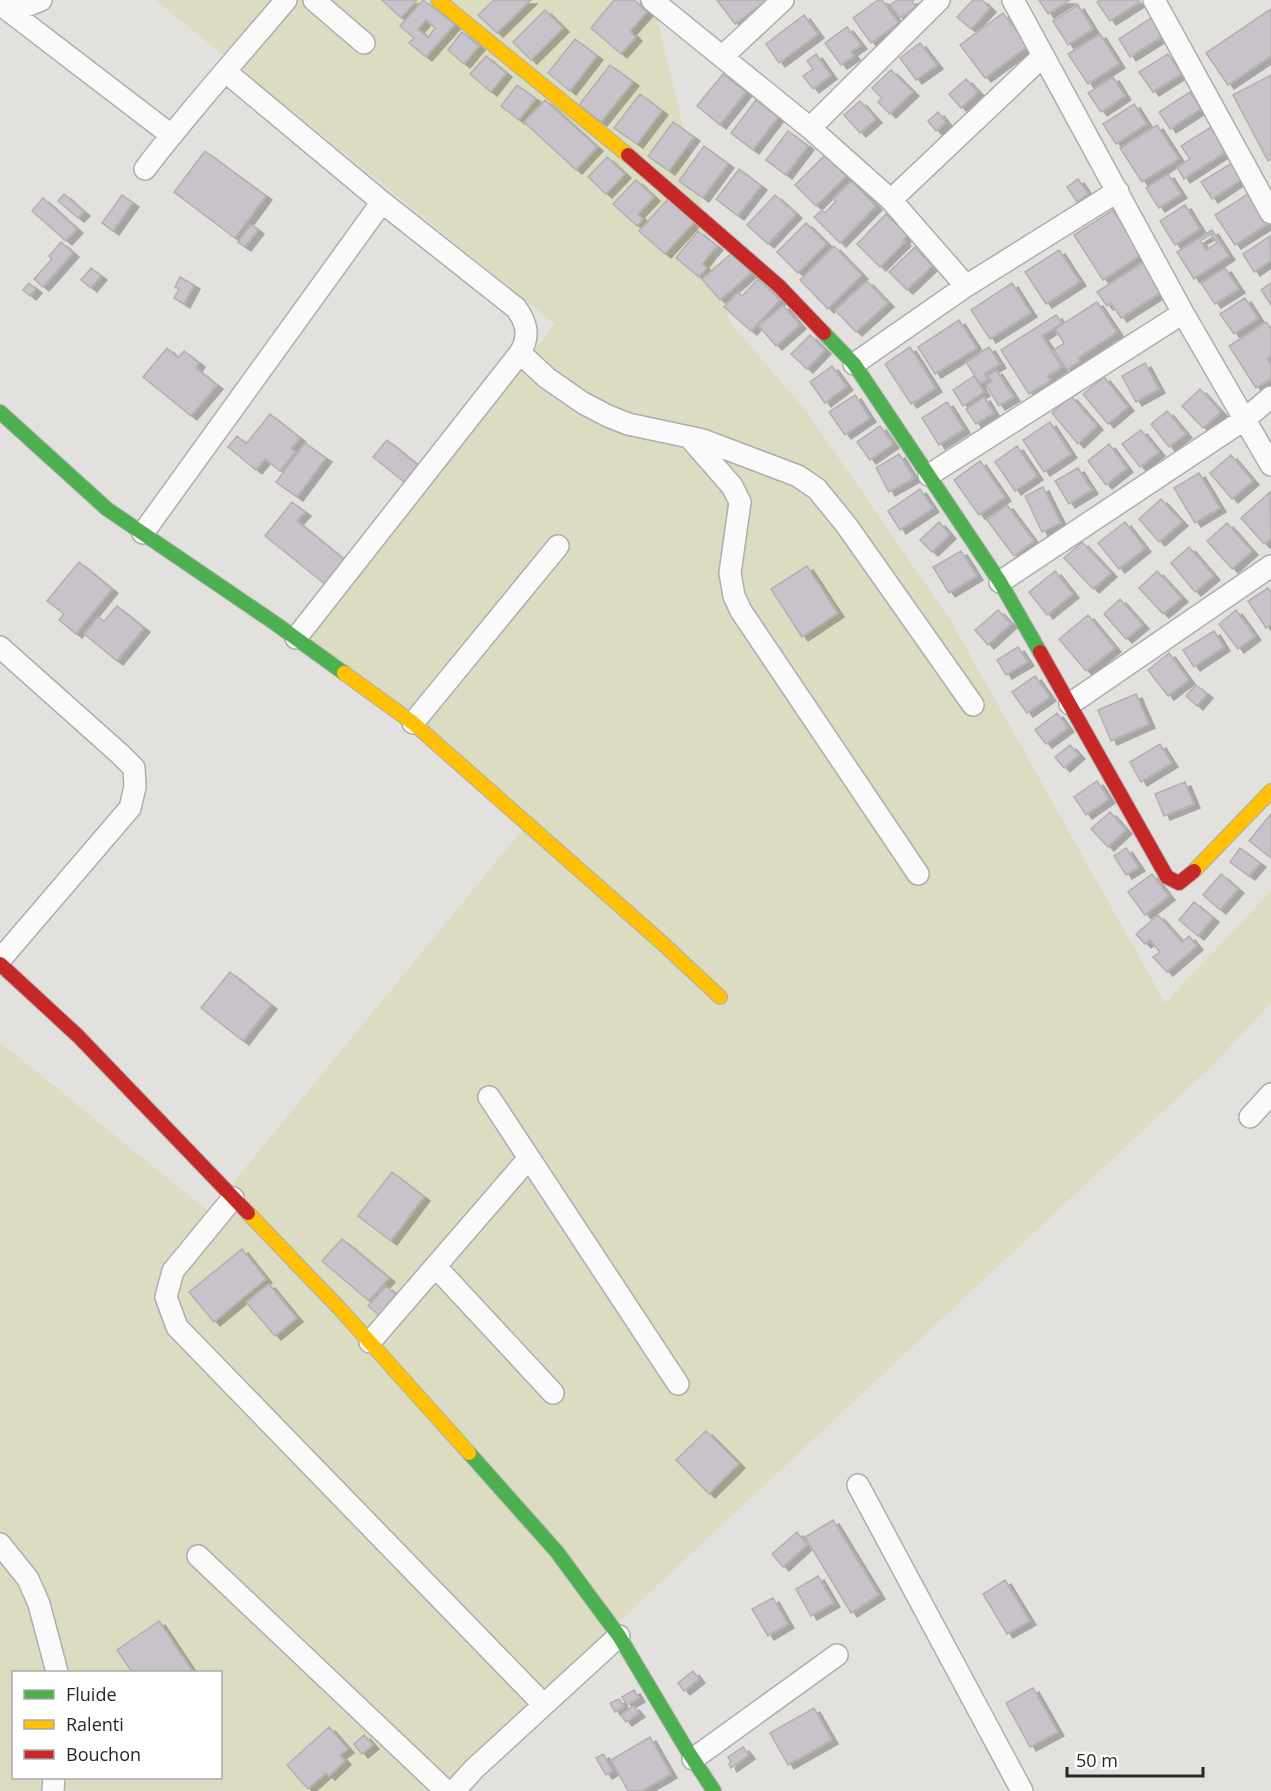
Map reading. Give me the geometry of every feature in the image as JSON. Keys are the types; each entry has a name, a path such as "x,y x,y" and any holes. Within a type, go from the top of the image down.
{"street":[{"path":"5,8 41,0"},
{"path":"145,169 171,135 286,0"},
{"path":"314,0 364,43"},
{"path":"652,0 810,128 891,200 966,286"},
{"path":"723,56 783,0"},
{"path":"810,128 939,0"},
{"path":"1013,0 1184,313 1271,465"},
{"path":"1154,0 1271,213"},
{"path":"449,3 737,248 779,286 854,364 1000,582 1167,877 1179,883 1189,876 1271,791"},
{"path":"5,8 171,135"},
{"path":"891,200 1043,56"},
{"path":"226,72 382,202 516,308 523,317 527,329 525,343 519,353 296,638"},
{"path":"854,364 966,286 1118,191"},
{"path":"143,533 382,202"},
{"path":"929,476 1184,313"},
{"path":"519,353 547,378 583,404 628,424 703,440 798,476 816,489 847,526 973,705"},
{"path":"1000,582 1245,419 1271,397"},
{"path":"0,412 107,509 296,638 413,723 660,941 720,997"},
{"path":"690,438 732,486 740,502 730,573 734,596 741,611 918,874"},
{"path":"413,723 558,546"},
{"path":"1070,704 1271,566"},
{"path":"0,647 134,768 135,787 130,808 0,962 78,1036 370,1342 557,1552 619,1636 714,1791"},
{"path":"1250,1117 1271,1094"},
{"path":"489,1097 678,1384"},
{"path":"370,1342 529,1158"},
{"path":"233,1198 173,1271 166,1297 177,1328 544,1705"},
{"path":"436,1267 553,1393"},
{"path":"858,1485 1022,1791"},
{"path":"0,1544 28,1579 39,1604 57,1671"},
{"path":"198,1556 446,1791"},
{"path":"454,1791 474,1769 619,1636"},
{"path":"693,1759 837,1655"}],"green space":[{"path":"155,0 653,0 729,321 807,412 951,621 1165,1003 1271,891 1271,1003 1214,1064 438,1791 0,1791 0,1042 209,1212 527,824 299,637 555,324"}],"building":[{"path":"382,0 417,0 401,18"},
{"path":"423,0 455,24 426,57 409,43 414,38 400,26","holes":["426,20 435,28 428,38 418,29"]},
{"path":"494,0 531,0 497,33 478,15"},
{"path":"614,0 634,0 647,12 630,31 636,37 621,54 591,28"},
{"path":"717,0 766,0 766,1 735,24"},
{"path":"878,0 882,0 899,23 871,43 853,18"},
{"path":"897,0 914,0 912,2 916,7 900,18 890,5"},
{"path":"973,0 982,0 990,8 971,29 957,17"},
{"path":"1039,0 1070,0 1048,14"},
{"path":"1100,0 1138,0 1140,2 1110,21 1097,2"},
{"path":"1078,5 1093,29 1068,45 1053,21"},
{"path":"1271,9 1271,56 1228,85 1206,53"},
{"path":"545,10 563,28 531,60 513,42"},
{"path":"1003,13 1028,46 985,78 960,45"},
{"path":"804,15 818,34 779,63 766,44"},
{"path":"1151,18 1163,36 1130,57 1119,39"},
{"path":"847,27 861,45 851,52 854,56 841,65 825,43"},
{"path":"462,32 479,46 464,64 448,50"},
{"path":"1100,34 1119,64 1088,84 1068,54"},
{"path":"575,39 597,56 570,91 548,73"},
{"path":"920,43 937,65 916,80 900,58"},
{"path":"816,54 831,75 813,89 803,76 813,69 807,61"},
{"path":"1168,54 1181,74 1153,92 1139,72"},
{"path":"486,56 506,73 491,92 470,74"},
{"path":"610,65 633,82 601,122 579,105"},
{"path":"891,70 913,92 890,114 878,102 882,98 872,88"},
{"path":"723,74 746,92 720,125 697,106"},
{"path":"1271,75 1271,159 1268,161 1233,95"},
{"path":"1113,77 1125,96 1101,112 1088,93"},
{"path":"966,79 978,92 961,108 949,94"},
{"path":"517,85 536,99 519,120 501,106"},
{"path":"1190,92 1201,109 1170,129 1159,112"},
{"path":"640,94 662,111 637,144 614,128"},
{"path":"545,100 597,147 576,170 524,122"},
{"path":"756,100 778,117 753,150 731,133"},
{"path":"860,101 876,119 860,133 844,115"},
{"path":"1134,104 1147,124 1116,144 1103,124"},
{"path":"938,112 946,122 936,131 928,121"},
{"path":"673,122 694,137 669,171 648,156"},
{"path":"1157,125 1179,159 1142,182 1120,148"},
{"path":"1211,127 1227,151 1184,179 1177,167 1190,159 1181,146"},
{"path":"788,131 808,146 786,175 766,160"},
{"path":"704,146 728,164 703,198 679,181"},
{"path":"205,151 266,196 235,238 174,192"},
{"path":"825,155 846,176 816,206 795,185"},
{"path":"607,157 625,174 606,194 588,177"},
{"path":"1232,163 1242,179 1212,199 1201,182"},
{"path":"739,169 761,186 738,216 716,199"},
{"path":"1168,174 1181,194 1159,208 1146,188"},
{"path":"1078,179 1088,194 1077,202 1067,187"},
{"path":"636,180 654,197 638,214 643,219 637,226 613,204"},
{"path":"851,181 876,206 840,243 814,217 822,210 825,213 836,201 833,199"},
{"path":"1254,190 1271,222 1235,245 1215,215"},
{"path":"64,194 84,212 78,218 58,201"},
{"path":"122,195 133,203 113,231 102,223"},
{"path":"775,195 796,214 768,244 747,225"},
{"path":"43,198 77,229 66,241 32,211"},
{"path":"669,198 695,221 665,254 639,231"},
{"path":"1185,205 1200,229 1175,245 1160,221"},
{"path":"1113,210 1141,255 1103,280 1074,235"},
{"path":"886,214 908,235 903,240 905,242 880,267 857,244"},
{"path":"806,223 827,244 798,273 777,252"},
{"path":"251,224 258,230 245,247 238,242"},
{"path":"1212,230 1229,256 1194,279 1177,252","holes":["1211,234 1217,243 1206,250 1200,241"]},
{"path":"698,231 717,246 702,264 707,268 699,277 676,258"},
{"path":"1270,236 1271,260 1254,272 1243,254"},
{"path":"61,242 73,253 43,287 34,279 52,259 49,256"},
{"path":"834,246 862,275 828,309 800,280"},
{"path":"915,247 932,266 907,290 889,272"},
{"path":"1059,250 1080,282 1046,304 1025,272"},
{"path":"733,252 751,273 720,300 702,279"},
{"path":"1149,258 1168,288 1121,318 1111,303 1107,306 1097,292"},
{"path":"91,268 101,276 91,288 81,280"},
{"path":"1225,268 1239,289 1215,304 1201,283"},
{"path":"180,277 194,285 184,304 174,298 179,289 175,287"},
{"path":"758,279 780,300 751,331 724,307 738,292 742,296"},
{"path":"867,281 888,303 856,332 835,310"},
{"path":"29,283 36,289 30,296 23,290"},
{"path":"1012,283 1031,313 990,339 971,310"},
{"path":"1271,283 1271,305 1261,290"},
{"path":"1245,298 1258,318 1234,334 1220,314"},
{"path":"1097,302 1117,332 1078,358 1080,361 1067,370 1054,350 1064,343 1055,329"},
{"path":"783,305 800,325 776,346 759,326"},
{"path":"1056,315 1062,323 1042,336 1062,367 1048,376 1051,380 1029,394 1001,350"},
{"path":"959,320 977,348 935,374 918,347"},
{"path":"1266,322 1271,329 1271,356 1267,358 1271,364 1271,379 1256,388 1229,346"},
{"path":"810,335 825,350 807,369 791,354"},
{"path":"910,347 936,388 911,404 885,364"},
{"path":"989,347 1000,364 984,374 988,379 980,384 966,362"},
{"path":"167,348 178,358 184,351 199,363 196,368 217,385 191,416 143,377"},
{"path":"1145,363 1159,389 1136,402 1122,376"},
{"path":"832,366 847,386 825,403 810,382"},
{"path":"996,370 1014,397 999,406 986,385 992,381 988,376"},
{"path":"974,376 984,392 963,406 953,390"},
{"path":"1104,377 1128,407 1108,424 1083,394"},
{"path":"1200,389 1221,412 1203,428 1182,406"},
{"path":"855,395 870,418 845,435 829,412"},
{"path":"1071,396 1097,426 1078,444 1052,413"},
{"path":"984,397 994,413 976,424 966,409"},
{"path":"947,402 964,429 939,445 922,418"},
{"path":"1167,411 1186,434 1169,447 1151,424"},
{"path":"270,414 300,438 291,448 295,452 280,471 265,459 256,470 228,447 237,436 246,444"},
{"path":"1050,422 1071,454 1044,472 1023,440"},
{"path":"880,426 893,444 870,460 857,442"},
{"path":"1141,430 1159,452 1140,467 1122,444"},
{"path":"387,440 418,465 404,482 373,457"},
{"path":"305,443 326,458 297,497 276,482"},
{"path":"1109,444 1127,468 1106,485 1088,461"},
{"path":"1017,446 1037,476 1015,491 995,462"},
{"path":"899,454 914,478 889,492 876,468"},
{"path":"1231,455 1253,481 1232,499 1210,473"},
{"path":"980,461 1005,497 979,515 954,480"},
{"path":"1078,468 1092,490 1069,504 1055,481"},
{"path":"1199,473 1220,508 1195,523 1174,488"},
{"path":"1043,487 1061,523 1042,532 1025,496"},
{"path":"920,489 933,508 900,530 888,511"},
{"path":"1270,492 1271,538 1264,544 1241,518"},
{"path":"1161,499 1182,522 1159,542 1139,519"},
{"path":"292,502 305,512 297,521 346,561 326,585 265,536"},
{"path":"1007,505 1034,541 1014,556 987,520"},
{"path":"939,522 950,535 932,552 920,540"},
{"path":"1125,522 1145,548 1119,569 1098,543"},
{"path":"1227,523 1252,551 1232,569 1207,541"},
{"path":"1082,542 1111,573 1093,589 1064,558"},
{"path":"1189,547 1214,576 1195,592 1171,563"},
{"path":"961,551 977,576 949,593 933,567"},
{"path":"79,562 112,589 76,634 59,620 64,614 47,601"},
{"path":"807,566 838,613 802,637 771,589"},
{"path":"1055,571 1073,594 1047,615 1029,592"},
{"path":"1157,571 1182,598 1163,614 1139,588"},
{"path":"1268,588 1271,592 1271,625 1266,628 1248,601"},
{"path":"1120,599 1143,625 1126,639 1104,614"},
{"path":"117,606 144,628 117,661 84,634 98,617 104,621"},
{"path":"998,610 1011,624 988,645 975,630"},
{"path":"1236,610 1255,636 1238,649 1219,624"},
{"path":"1088,615 1115,648 1086,671 1059,639"},
{"path":"1214,631 1224,647 1194,667 1183,650"},
{"path":"1018,647 1028,662 1006,675 997,660"},
{"path":"1169,653 1189,680 1168,696 1148,670"},
{"path":"1035,676 1050,697 1027,713 1012,692"},
{"path":"1196,685 1207,694 1197,706 1186,696"},
{"path":"1136,694 1149,724 1111,741 1098,710"},
{"path":"1057,713 1068,728 1046,744 1035,730"},
{"path":"1160,744 1172,763 1141,782 1130,762"},
{"path":"1070,745 1079,755 1064,768 1055,757"},
{"path":"1097,781 1109,799 1086,815 1074,797"},
{"path":"1185,782 1194,804 1164,816 1155,794"},
{"path":"1110,812 1126,830 1108,847 1091,829"},
{"path":"1271,814 1271,858 1249,841"},
{"path":"1126,848 1139,867 1126,875 1114,856"},
{"path":"1240,848 1260,863 1249,876 1230,862"},
{"path":"1152,874 1169,896 1145,915 1128,892"},
{"path":"1221,874 1238,889 1220,910 1203,895"},
{"path":"1194,902 1213,918 1198,936 1179,920"},
{"path":"1158,915 1182,942 1189,936 1197,946 1167,972 1153,957 1160,952 1150,940 1145,944 1136,934"},
{"path":"230,972 271,1005 243,1041 201,1008"},
{"path":"392,1172 424,1197 391,1241 358,1216"},
{"path":"342,1239 389,1278 369,1301 322,1261"},
{"path":"242,1249 266,1279 214,1322 189,1292"},
{"path":"269,1284 297,1318 275,1336 246,1302"},
{"path":"386,1286 396,1295 379,1315 368,1306"},
{"path":"706,1431 739,1464 709,1494 676,1460"},
{"path":"833,1520 879,1595 851,1613 805,1537"},
{"path":"797,1532 807,1545 783,1567 772,1554"},
{"path":"818,1576 834,1603 811,1616 796,1589"},
{"path":"1005,1580 1030,1621 1007,1634 983,1594"},
{"path":"773,1598 788,1624 768,1636 752,1609"},
{"path":"159,1621 192,1671 131,1671 117,1650"},
{"path":"693,1671 699,1679 684,1691 678,1683"},
{"path":"1033,1688 1058,1732 1030,1747 1006,1703"},
{"path":"634,1690 639,1698 627,1705 622,1697"},
{"path":"619,1699 624,1707 615,1712 610,1703"},
{"path":"633,1706 639,1713 626,1722 621,1715"},
{"path":"814,1708 832,1740 788,1765 770,1733"},
{"path":"329,1727 348,1749 340,1755 345,1761 329,1776 326,1773 308,1789 287,1765"},
{"path":"364,1735 373,1745 362,1754 354,1744"},
{"path":"650,1737 671,1774 642,1791 628,1791 611,1760"},
{"path":"743,1747 749,1755 731,1768 728,1757"},
{"path":"603,1754 613,1771 606,1775 596,1758"}],"traffic: fast":[{"path":"824,333 854,364 1000,582 1040,652"},
{"path":"0,412 107,509 344,673"},
{"path":"469,1453 557,1552 619,1636 714,1791"}],"traffic: slow":[{"path":"438,0 628,155"},
{"path":"344,673 413,723 660,941 720,997"},
{"path":"1194,871 1271,791"},
{"path":"248,1213 341,1310 469,1453"}],"traffic: jam":[{"path":"628,155 779,286 824,333"},
{"path":"1040,652 1167,877 1179,883 1194,871"},
{"path":"0,964 78,1036 248,1213"}]}
